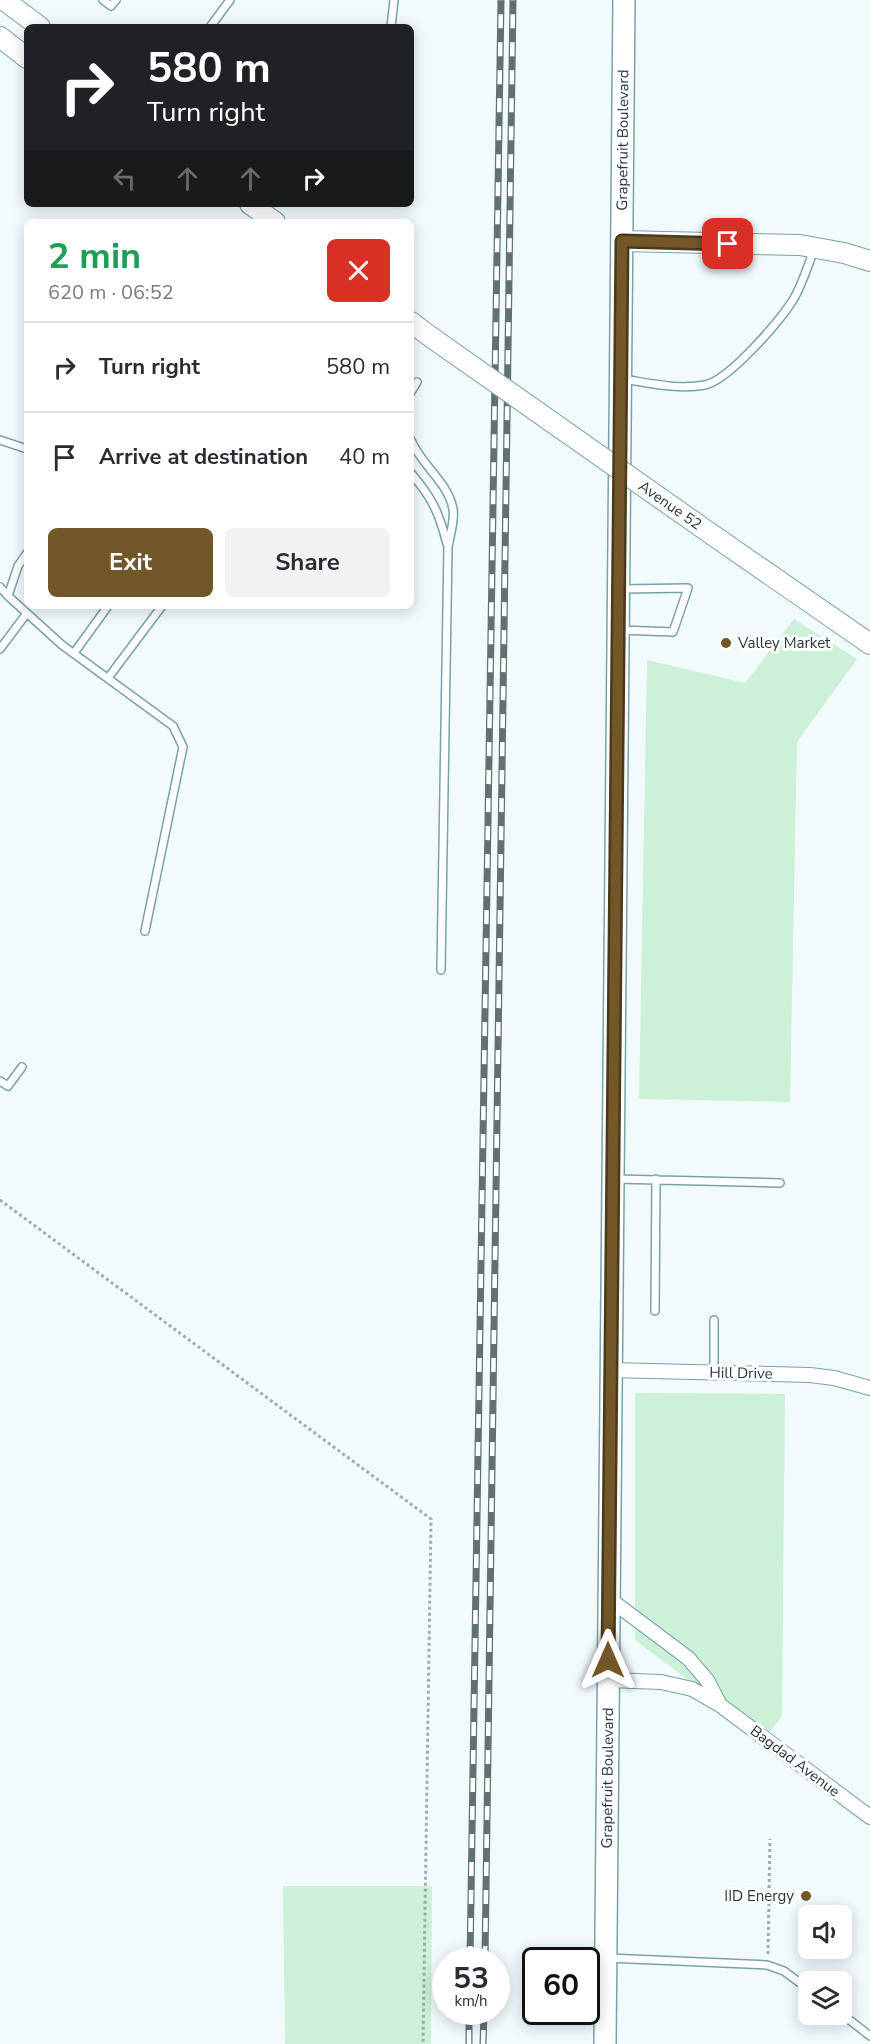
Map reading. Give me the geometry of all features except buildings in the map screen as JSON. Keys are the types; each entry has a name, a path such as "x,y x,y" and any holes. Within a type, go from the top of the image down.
{"main road":[{"path":"4,0 36,24"},
{"name":"Grapefruit Boulevard","path":"605,2044 624,0"},
{"path":"0,37 24,56"},
{"path":"254,207 271,219"},
{"path":"622,241 800,245 844,253 870,261"},
{"name":"Avenue 52","path":"414,324 870,644"}],"street":[{"name":"Hill Drive","path":"610,1370 810,1375 834,1378 870,1388"},
{"name":"Bagdad Avenue","path":"608,1598 688,1658 707,1680 720,1705"},
{"name":"Bagdad Avenue","path":"608,1680 661,1682 692,1689 720,1705 870,1816"}],"lane":[{"path":"103,0 111,6 116,0"},
{"path":"212,24 230,0"},
{"path":"391,24 394,0"},
{"path":"620,379 688,387 708,384 731,369 773,327 794,298 815,248"},
{"path":"414,387 417,382"},
{"path":"0,440 24,448"},
{"path":"414,451 448,495 453,510 448,546 441,970"},
{"path":"414,477 434,503 448,546"},
{"path":"8,596 18,566 24,557"},
{"path":"0,587 74,653 174,726 183,747 145,931"},
{"path":"618,589 688,588 673,632 618,630"},
{"path":"74,653 106,609"},
{"path":"108,678 160,609"},
{"path":"0,649 27,613"},
{"path":"0,1081 8,1086 22,1067"},
{"path":"612,1179 780,1183"},
{"path":"655,1311 656,1179"},
{"path":"714,1320 714,1373"},
{"path":"606,1958 767,1965 784,1971 798,1982"},
{"path":"852,2022 870,2036"}],"path":[{"path":"0,1200 431,1519 423,2044"},
{"path":"767,1965 770,1839"},
{"path":"757,1896 778,1895"}],"green space":[{"path":"794,619 857,659 797,742 790,1102 639,1099 647,660 745,683"},
{"path":"635,1393 785,1394 782,1716 765,1738 635,1640"},
{"path":"283,1886 432,1886 431,2044 285,2044"}],"railway":[{"path":"470,1947 501,0"},
{"path":"485,1947 513,0"},
{"path":"469,2025 469,2044"},
{"path":"483,2044 484,2025"}],"place":[{"name":"Valley Market","path":"726,643"},
{"name":"IID Energy","path":"806,1896"}],"route":[{"path":"608,1660 622,241 728,244"}]}
